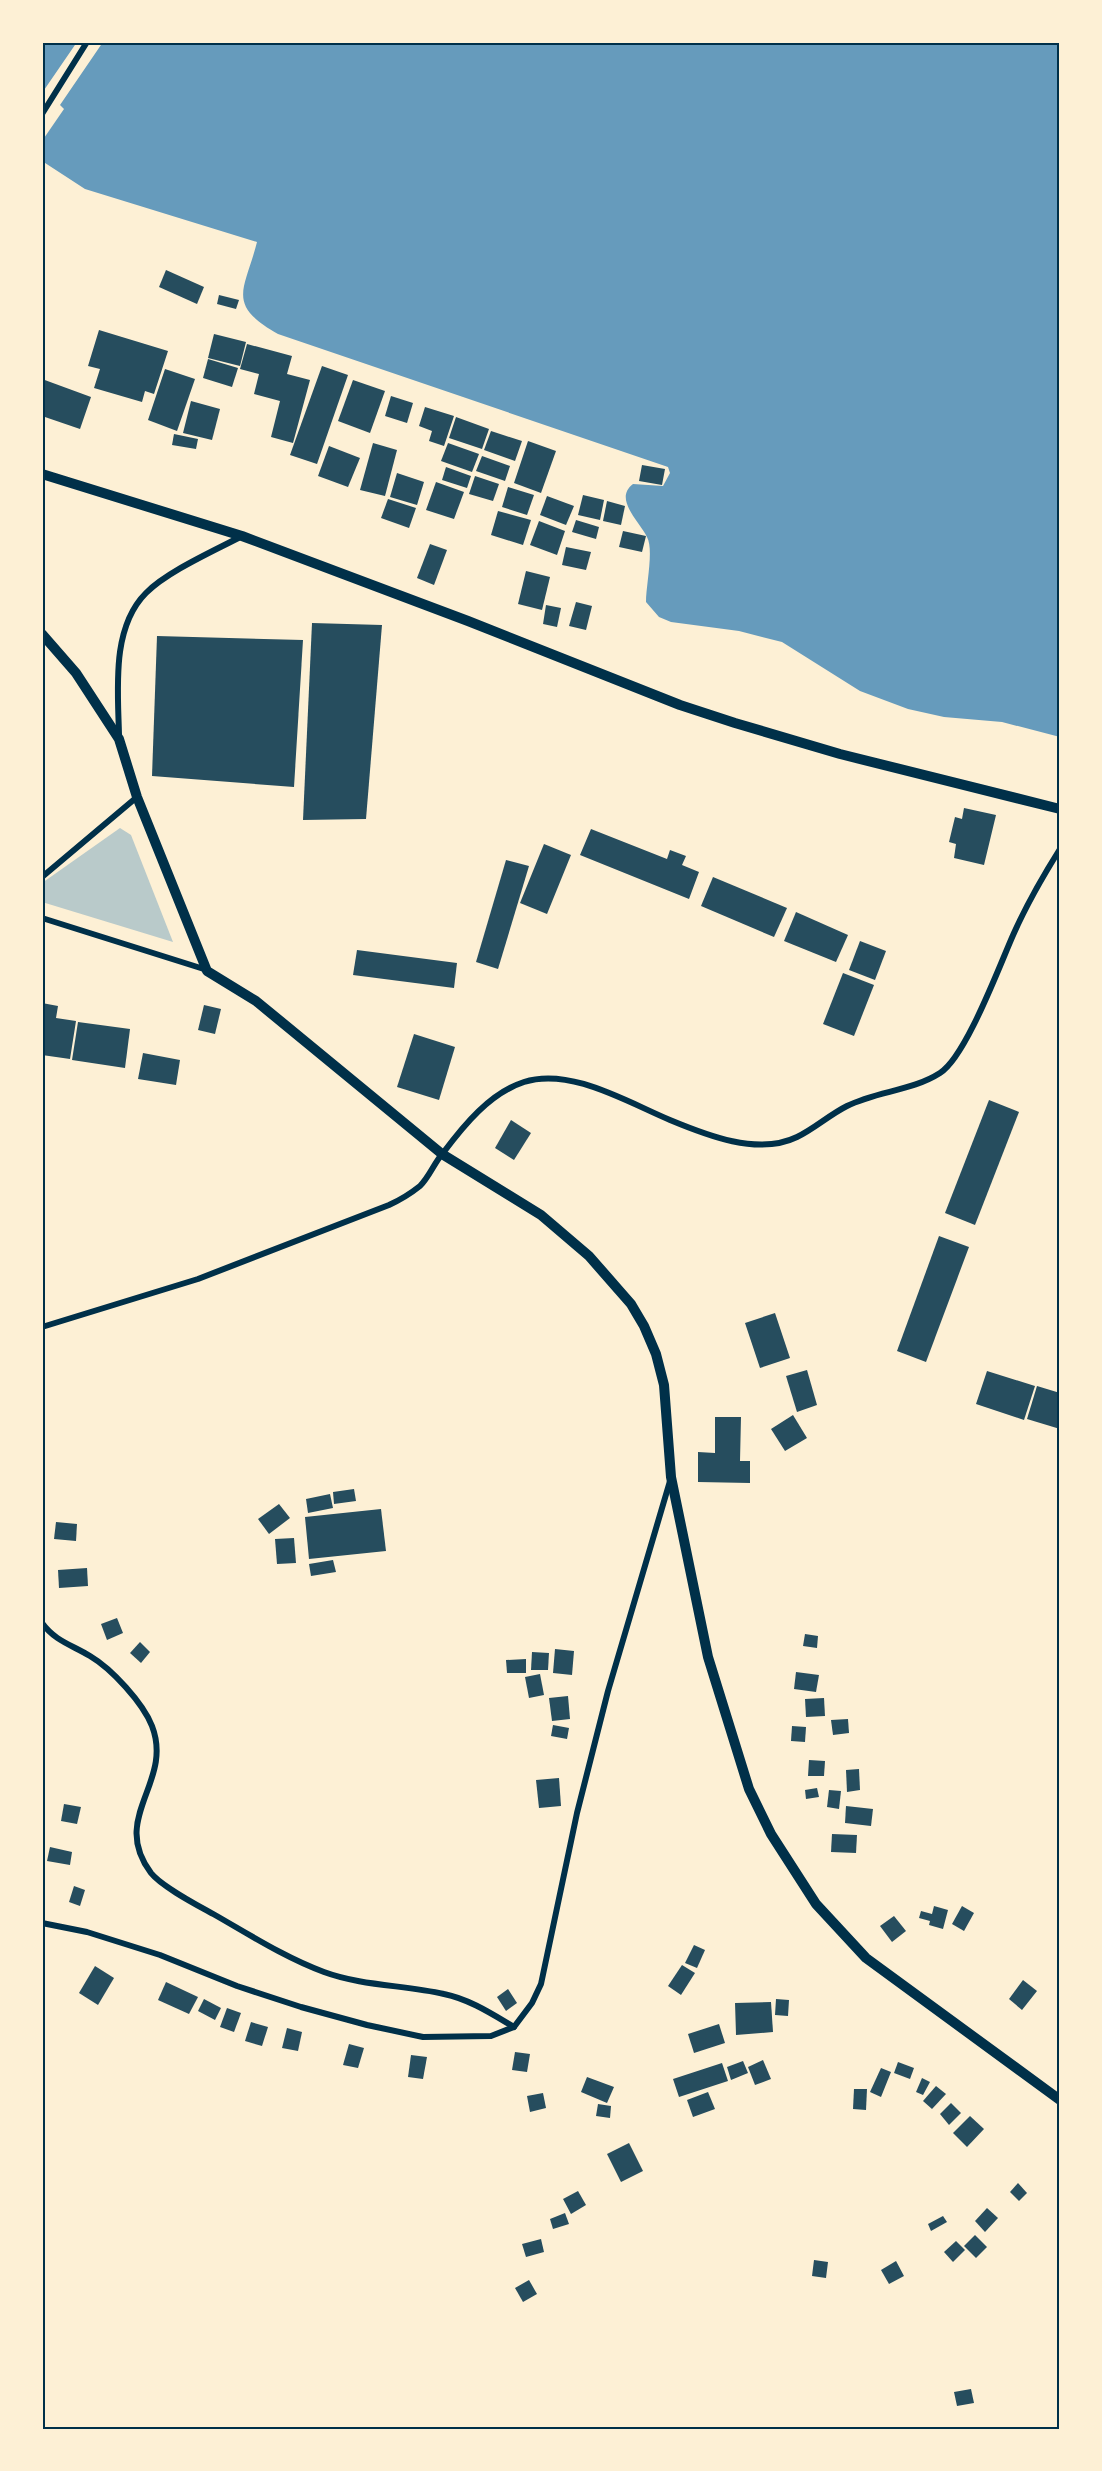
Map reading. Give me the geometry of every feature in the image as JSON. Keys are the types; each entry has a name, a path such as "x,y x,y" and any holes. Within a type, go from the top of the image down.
{"street":[{"path":"42,114 87,42"},
{"path":"42,474 242,536 468,621 680,705 840,754 1060,809"},
{"path":"119,739 120,658 123,636 132,615 146,593 166,578 242,536"},
{"path":"42,634 76,673 119,739 137,797 207,970"},
{"path":"42,877 137,797"},
{"path":"42,1327 198,1279 407,1196 421,1185 442,1154 485,1105 503,1091 523,1082 547,1076 570,1080 680,1124 726,1139 754,1144 777,1144 796,1138 862,1099 908,1088 928,1080 943,1071 973,1026 1015,932 1060,849"},
{"path":"42,918 207,970 256,1001 442,1154 541,1215 563,1232 589,1256 631,1304 656,1354 664,1385 671,1477 708,1657 749,1789 771,1834 816,1904 866,1958 1060,2100"},
{"path":"42,1923 87,1932 160,1955 237,1986 367,2025 423,2037 491,2036 514,2027 532,2003 541,1984 577,1814 608,1691 671,1477"},
{"path":"42,1623 51,1636 91,1656 110,1671 140,1704 152,1725 158,1745 157,1761 141,1806 135,1834 138,1853 152,1875 193,1903 323,1972 349,1979 446,1994 490,2012 514,2027"}],"shaded area":[{"path":"120,828 131,835 173,942 42,902 42,883"}],"water":[{"path":"42,42 1060,42 1060,737 1002,722 944,717 908,709 860,691 782,642 739,631 671,622 659,617 646,602 650,559 649,543 630,510 626,496 633,484 663,486 670,473 668,467 278,334 261,323 251,314 243,295 244,284 257,242 85,189 42,161"}],"pier":[{"path":"77,42 103,42 60,105 64,109 42,141 42,93"}],"building":[{"path":"166,270 204,287 197,304 159,287"},
{"path":"219,295 239,300 236,309 217,304"},
{"path":"99,330 168,351 154,394 145,391 142,402 94,388 100,369 88,366"},
{"path":"214,334 246,342 240,366 208,358"},
{"path":"247,344 292,356 287,374 310,380 293,443 271,437 280,401 254,394 259,374 240,369"},
{"path":"208,359 238,368 232,387 203,378"},
{"path":"322,366 348,375 317,464 290,455"},
{"path":"165,369 195,379 177,431 148,420"},
{"path":"42,379 91,397 80,429 42,416"},
{"path":"353,380 385,391 370,433 338,421"},
{"path":"391,396 413,403 407,423 385,416"},
{"path":"191,401 220,409 212,440 183,433"},
{"path":"425,407 454,416 444,446 429,441 432,431 419,426"},
{"path":"456,417 489,429 482,449 449,438"},
{"path":"491,431 522,441 515,461 484,450"},
{"path":"174,434 198,439 196,449 172,445"},
{"path":"528,441 556,451 541,493 514,483"},
{"path":"373,443 397,450 385,496 360,490"},
{"path":"448,443 479,454 472,472 441,461"},
{"path":"329,446 360,458 348,487 318,476"},
{"path":"482,456 510,466 505,481 476,471"},
{"path":"642,465 665,469 662,485 639,481"},
{"path":"446,467 471,476 467,488 442,480"},
{"path":"397,473 424,482 417,505 390,497"},
{"path":"475,476 499,484 493,501 469,494"},
{"path":"436,482 464,492 454,519 426,510"},
{"path":"508,487 534,495 527,515 502,507"},
{"path":"583,495 604,500 600,520 578,515"},
{"path":"547,496 574,506 566,525 540,515"},
{"path":"388,499 416,508 409,528 381,518"},
{"path":"607,501 625,506 621,525 603,521"},
{"path":"498,511 531,520 523,545 491,535"},
{"path":"576,520 599,527 596,539 572,532"},
{"path":"539,521 565,531 557,555 530,545"},
{"path":"623,531 646,536 642,552 619,547"},
{"path":"430,544 447,550 434,585 417,578"},
{"path":"566,547 591,552 586,570 562,565"},
{"path":"526,571 550,577 542,610 518,604"},
{"path":"576,602 592,606 586,630 569,626"},
{"path":"546,605 561,608 557,627 543,624"},
{"path":"312,623 382,625 366,819 303,820"},
{"path":"157,636 303,640 294,787 152,776"},
{"path":"964,808 996,815 984,865 954,858 956,844 949,842 955,817 962,819"},
{"path":"591,829 667,859 670,850 686,856 682,865 699,872 689,899 580,855"},
{"path":"544,844 571,855 547,914 520,903"},
{"path":"506,860 529,866 498,969 476,962"},
{"path":"713,877 787,908 774,937 701,906"},
{"path":"796,912 848,935 836,962 784,941"},
{"path":"860,941 886,951 875,980 849,970"},
{"path":"357,950 457,963 454,988 353,975"},
{"path":"843,973 874,985 854,1036 823,1024"},
{"path":"42,1003 58,1006 56,1018 76,1021 70,1059 42,1055"},
{"path":"204,1005 221,1009 215,1034 198,1030"},
{"path":"78,1022 130,1029 125,1068 72,1060"},
{"path":"414,1034 455,1047 439,1100 397,1087"},
{"path":"143,1053 180,1060 176,1085 138,1079"},
{"path":"989,1100 1019,1112 975,1225 945,1213"},
{"path":"511,1120 531,1133 514,1160 495,1148"},
{"path":"939,1236 969,1247 926,1362 897,1351"},
{"path":"775,1313 790,1358 760,1368 745,1323"},
{"path":"807,1370 817,1405 797,1412 786,1376"},
{"path":"987,1371 1035,1386 1024,1420 976,1404"},
{"path":"1037,1386 1060,1393 1060,1429 1027,1419"},
{"path":"793,1415 807,1438 785,1451 771,1429"},
{"path":"715,1417 741,1417 740,1461 750,1461 750,1483 698,1482 698,1452 715,1453"},
{"path":"354,1489 356,1501 334,1504 333,1492"},
{"path":"330,1494 333,1508 308,1513 306,1499"},
{"path":"279,1504 290,1518 269,1534 258,1519"},
{"path":"381,1509 386,1551 309,1559 305,1517"},
{"path":"56,1522 77,1524 76,1541 54,1539"},
{"path":"294,1538 296,1563 277,1564 275,1539"},
{"path":"333,1560 336,1572 311,1576 309,1564"},
{"path":"87,1568 88,1586 59,1588 58,1570"},
{"path":"117,1618 123,1633 107,1640 101,1624"},
{"path":"805,1634 818,1636 817,1648 803,1646"},
{"path":"140,1642 150,1652 141,1663 130,1653"},
{"path":"555,1649 574,1651 572,1675 553,1673"},
{"path":"532,1652 549,1653 548,1670 531,1670"},
{"path":"526,1659 526,1673 507,1673 506,1660"},
{"path":"796,1672 819,1675 816,1692 794,1689"},
{"path":"540,1674 544,1695 529,1698 525,1677"},
{"path":"568,1696 570,1719 552,1721 549,1698"},
{"path":"824,1698 825,1716 806,1717 805,1699"},
{"path":"848,1719 849,1733 833,1735 831,1720"},
{"path":"553,1725 569,1728 567,1739 551,1736"},
{"path":"792,1726 806,1727 805,1742 791,1741"},
{"path":"809,1760 825,1761 824,1776 808,1776"},
{"path":"859,1769 860,1790 847,1792 846,1770"},
{"path":"559,1778 561,1806 539,1808 536,1780"},
{"path":"817,1788 819,1797 806,1799 805,1790"},
{"path":"829,1790 841,1791 839,1809 827,1807"},
{"path":"64,1804 81,1807 77,1824 61,1821"},
{"path":"846,1806 873,1809 871,1826 845,1823"},
{"path":"832,1834 857,1835 856,1853 831,1852"},
{"path":"50,1847 72,1852 70,1865 47,1861"},
{"path":"74,1886 85,1890 80,1906 69,1902"},
{"path":"934,1906 948,1910 943,1929 929,1925 930,1921 919,1918 921,1911 932,1914"},
{"path":"962,1906 974,1913 964,1931 952,1924"},
{"path":"894,1916 906,1931 892,1942 880,1926"},
{"path":"694,1945 705,1950 697,1968 685,1963"},
{"path":"682,1965 695,1973 681,1995 668,1986"},
{"path":"95,1966 114,1978 98,2005 79,1993"},
{"path":"1023,1980 1037,1991 1022,2010 1009,1999"},
{"path":"166,1982 198,1997 189,2014 158,2000"},
{"path":"508,1989 517,2003 506,2011 497,1997"},
{"path":"204,1999 221,2008 215,2020 198,2011"},
{"path":"776,1999 789,2000 788,2016 775,2015"},
{"path":"771,2002 773,2032 736,2035 735,2003"},
{"path":"227,2008 241,2013 234,2032 220,2027"},
{"path":"251,2022 268,2027 262,2046 245,2041"},
{"path":"719,2024 725,2043 694,2053 688,2034"},
{"path":"287,2028 302,2032 298,2051 282,2048"},
{"path":"349,2044 364,2048 358,2068 343,2065"},
{"path":"515,2052 530,2054 527,2072 512,2070"},
{"path":"411,2055 427,2057 423,2079 408,2077"},
{"path":"763,2060 771,2079 755,2085 748,2067"},
{"path":"743,2061 748,2073 731,2080 727,2067"},
{"path":"898,2062 914,2068 910,2079 894,2073"},
{"path":"722,2063 728,2081 679,2097 673,2079"},
{"path":"881,2068 891,2072 881,2097 870,2092"},
{"path":"587,2077 614,2087 607,2103 581,2092"},
{"path":"922,2078 930,2082 923,2095 916,2092"},
{"path":"936,2086 946,2094 932,2109 923,2101"},
{"path":"854,2089 867,2089 866,2110 853,2109"},
{"path":"708,2092 715,2109 693,2117 687,2100"},
{"path":"543,2093 546,2108 530,2112 527,2096"},
{"path":"951,2103 961,2113 949,2125 940,2114"},
{"path":"598,2104 611,2106 610,2118 596,2116"},
{"path":"970,2116 984,2129 967,2147 953,2133"},
{"path":"629,2143 643,2171 621,2182 607,2154"},
{"path":"1018,2183 1027,2193 1019,2201 1010,2192"},
{"path":"578,2191 586,2205 571,2214 563,2199"},
{"path":"987,2208 998,2218 985,2232 975,2221"},
{"path":"565,2213 569,2224 553,2229 550,2219"},
{"path":"943,2216 947,2222 931,2231 928,2224"},
{"path":"975,2235 987,2247 976,2258 964,2246"},
{"path":"541,2239 544,2252 526,2257 522,2244"},
{"path":"956,2241 965,2250 953,2262 944,2252"},
{"path":"814,2260 828,2262 826,2278 812,2276"},
{"path":"896,2261 904,2276 889,2284 881,2270"},
{"path":"529,2280 537,2294 523,2302 515,2288"},
{"path":"971,2389 974,2403 957,2406 954,2392"}]}
